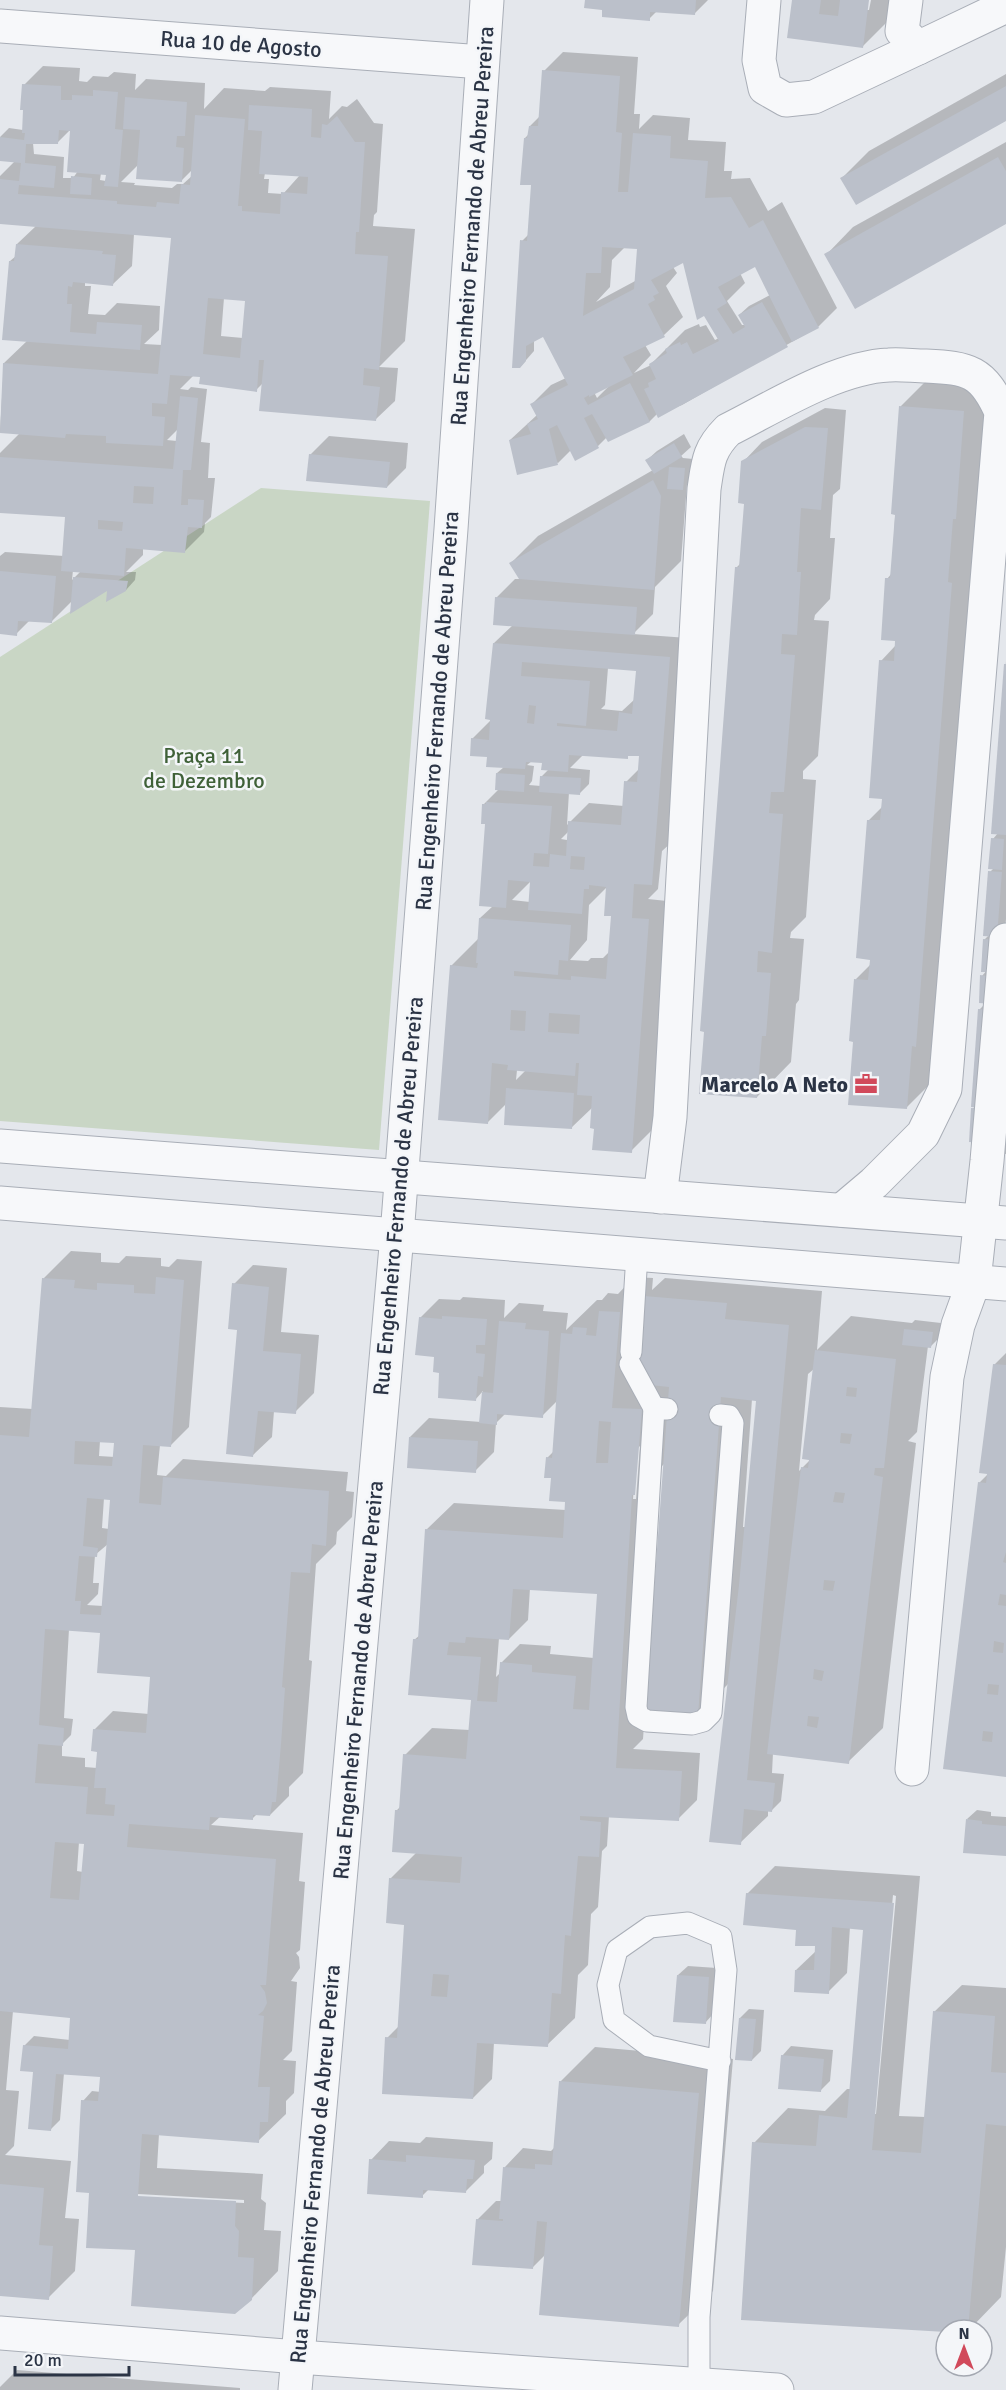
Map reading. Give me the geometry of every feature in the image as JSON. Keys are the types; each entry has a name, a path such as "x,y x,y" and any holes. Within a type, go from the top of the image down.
{"street":[{"name":"Rua Engenheiro Fernando de Abreu Pereira","path":"295,2390 397,1234 451,529 487,0"},
{"path":"764,0 759,60 765,88 786,100 814,97 1006,6"},
{"path":"906,0 902,31 918,48"},
{"name":"Rua 10 de Agosto","path":"0,26 482,62"},
{"path":"660,1197 670,1117 703,501 709,455 717,441 728,430 820,384 852,372 888,365 956,368 984,381 1001,412 945,1089 923,1134 874,1183 842,1210"},
{"path":"912,1769 947,1377 958,1324 993,1222 987,1161 1006,940"},
{"path":"0,1146 993,1222"},
{"path":"0,1203 1006,1284"},
{"path":"0,2333 298,2357 777,2390"}],"lane":[{"path":"637,1254 631,1358 660,1409 636,1707 638,1716 647,1721 692,1724 703,1721 711,1713 733,1423 729,1416 720,1414"},
{"path":"699,2385 699,2317 720,2061 726,1970 721,1937 688,1923 650,1927 617,1950 609,1985 614,2020 649,2046 720,2061"}],"green space":[{"name":"Praça 11 de Dezembro","path":"261,488 430,501 379,1150 0,1121 0,657"}],"building":[{"path":"585,0 696,0 695,15 650,12 650,21 602,17 602,10 584,8"},
{"path":"792,0 821,0 819,14 838,16 840,0 869,0 863,48 787,38"},
{"path":"542,70 620,76 616,132 622,133 618,192 628,192 633,133 671,136 670,158 708,161 705,198 731,197 749,228 763,220 819,328 792,342 755,267 718,287 727,303 717,309 733,334 745,327 738,315 762,302 788,347 658,418 644,389 649,387 648,383 656,379 649,364 667,353 665,349 680,342 681,345 687,342 693,354 719,341 704,316 697,320 683,263 651,280 659,293 653,296 655,300 648,304 665,337 623,357 633,375 584,398 588,405 630,383 650,422 608,442 592,414 584,418 599,448 575,461 557,425 549,429 558,465 517,475 509,440 531,434 527,424 538,419 530,404 568,385 543,337 526,346 526,361 520,368 512,368 520,240 527,241 531,185 520,185 524,138 527,138 529,126 538,126","holes":["602,247 637,249 634,289 583,316 586,273 601,273"]},
{"path":"22,84 61,86 61,100 72,100 72,95 93,96 93,90 118,92 115,129 123,130 118,187 104,186 106,175 67,172 70,131 59,130 58,144 26,144 25,163 56,166 54,188 19,185 18,194 117,201 117,204 156,207 157,202 179,204 181,184 190,185 195,115 245,119 238,206 242,206 242,211 280,214 281,192 307,194 308,177 259,174 262,131 248,130 249,105 312,109 311,137 321,138 322,124 327,125 337,116 355,142 365,142 359,232 356,232 355,254 388,256 379,370 364,368 363,385 380,387 376,421 259,411 264,360 259,360 257,392 199,384 200,377 170,375 167,404 152,403 152,416 165,417 163,446 106,443 106,436 66,434 65,438 0,433 3,363 158,374 171,238 0,224 0,179 19,181 21,163 0,161 0,137 24,140 23,110 20,110","holes":["208,298 245,301 240,358 203,354"]},
{"path":"1006,86 1006,121 856,205 840,178"},
{"path":"125,97 187,102 185,136 177,136 176,147 184,148 182,182 136,179 140,130 123,129"},
{"path":"998,157 1006,171 1006,224 855,309 824,254"},
{"path":"71,176 92,178 91,195 70,194"},
{"path":"16,244 103,251 102,254 116,255 113,286 73,282 72,287 68,286 67,304 72,304 70,332 96,334 97,322 142,325 140,350 2,340 9,261 14,261"},
{"path":"180,396 198,398 191,470 183,470 181,505 188,505 188,499 204,500 202,528 188,527 185,553 126,548 124,576 61,571 65,517 0,513 0,457 173,469","holes":["134,486 154,487 153,504 133,503","98,520 123,522 122,531 98,529"]},
{"path":"899,406 964,411 956,519 953,519 948,582 952,583 916,1047 912,1046 907,1109 848,1105 853,1042 849,1041 854,979 868,980 870,960 856,958 867,820 880,820 882,799 869,798 879,660 894,661 895,641 881,640 885,578 890,578 895,515 891,514"},
{"path":"805,427 828,428 821,510 801,508 797,572 801,572 797,635 782,634 781,654 795,655 784,792 771,792 769,813 783,814 772,953 758,951 757,972 771,973 766,1036 762,1036 757,1098 699,1094 704,1032 700,1031 735,567 739,567 744,504 738,503 741,461"},
{"path":"674,443 682,457 654,474 645,460"},
{"path":"309,454 390,462 387,488 306,481"},
{"path":"669,467 685,468 683,490 667,489"},
{"path":"653,480 661,496 654,590 519,579 509,563"},
{"path":"0,571 56,576 52,623 18,621 17,636 0,634"},
{"path":"73,577 128,581 126,591 106,602 107,591 70,614"},
{"path":"495,597 637,607 635,635 493,625"},
{"path":"493,643 670,657 652,885 634,884 632,918 649,919 632,1153 592,1150 594,1129 590,1128 592,1096 577,1095 579,1063 576,1063 575,1076 507,1070 508,1065 492,1063 488,1124 438,1120 450,965 477,968 479,918 571,925 568,961 559,960 558,975 514,971 514,976 571,980 571,976 606,979 611,916 604,916 606,887 589,885 589,889 584,889 582,914 528,910 530,882 508,880 506,908 479,906 485,824 481,824 482,804 486,802 552,806 548,854 534,853 533,866 549,867 550,854 566,856 568,821 621,825 624,781 637,782 639,756 628,756 628,759 569,755 568,772 541,770 542,763 526,762 525,769 486,767 487,757 470,756 471,738 489,740 490,720 485,719","holes":["522,662 636,671 632,714 619,712 617,731 557,726 557,723 586,726 590,681 521,676","529,705 536,706 534,724 527,723","571,856 585,857 584,870 570,869","511,1010 526,1011 525,1031 510,1030","549,1013 580,1015 579,1034 548,1032"]},
{"path":"1004,664 1006,664 1006,835 991,834"},
{"path":"496,773 525,775 524,792 495,790"},
{"path":"540,776 581,778 580,795 539,792"},
{"path":"991,838 1004,839 1002,870 988,869"},
{"path":"988,871 1002,872 997,937 983,936"},
{"path":"983,939 998,940 996,972 981,972"},
{"path":"980,975 994,977 992,1004 979,1003"},
{"path":"978,1009 990,1010 983,1108 971,1107"},
{"path":"506,1088 574,1093 572,1129 504,1125"},
{"path":"971,1108 983,1109 981,1143 969,1142"},
{"path":"156,1277 184,1280 171,1447 143,1445 139,1503 161,1505 163,1477 329,1491 326,1546 312,1544 310,1573 291,1572 282,1687 285,1688 281,1744 276,1802 272,1802 270,1816 253,1815 253,1820 210,1817 209,1830 129,1824 127,1847 276,1859 266,1985 260,1985 265,1992 267,2003 258,2015 264,2016 258,2087 270,2087 268,2122 260,2122 259,2143 142,2134 138,2196 236,2201 235,2226 239,2231 238,2257 254,2258 252,2300 235,2314 131,2306 135,2250 86,2248 89,2193 76,2192 81,2100 98,2101 100,2077 56,2074 51,2131 28,2129 33,2072 20,2071 23,2045 68,2049 70,2018 0,2011 0,1435 29,1437 42,1278 75,1280 74,1288 97,1290 97,1283 134,1285 134,1293 155,1294","holes":["75,1441 114,1443 112,1466 74,1464","87,1498 110,1500 101,1615 80,1614 81,1601 75,1601 79,1556 97,1557 98,1548 83,1546","45,1629 100,1633 97,1673 150,1677 146,1733 93,1729 91,1751 97,1752 94,1788 106,1788 105,1804 115,1805 114,1816 86,1814 88,1787 35,1783 38,1744 63,1746 64,1728 39,1725","55,1842 84,1844 79,1900 50,1898"]},
{"path":"232,1283 269,1287 263,1351 301,1354 296,1414 258,1411 253,1457 226,1454 237,1330 228,1329"},
{"path":"644,1296 727,1303 725,1319 789,1325 747,1780 775,1783 772,1812 744,1809 741,1845 709,1842 739,1585 756,1401 721,1397 698,1716 645,1712 669,1387 650,1385 639,1362"},
{"path":"599,1311 620,1312 612,1408 642,1409 635,1495 632,1495 616,1768 682,1771 679,1821 580,1816 580,1820 601,1822 599,1857 578,1856 571,1936 565,1935 561,1994 552,1993 548,2047 477,2043 473,2099 382,2094 385,2037 397,2038 404,1925 386,1923 389,1878 460,1883 462,1857 392,1852 395,1810 399,1810 403,1754 466,1759 471,1700 408,1695 413,1639 418,1639 425,1529 563,1538 565,1502 549,1501 551,1478 544,1478 546,1457 552,1458 561,1333 572,1334 573,1327 587,1328 586,1335 596,1336","holes":["599,1421 611,1422 608,1463 596,1463","513,1589 597,1594 589,1710 573,1709 576,1676 532,1672 532,1665 500,1662 497,1702 477,1701 481,1657 447,1655 449,1642 465,1643 466,1637 509,1640","433,1974 449,1975 447,1997 431,1996"]},
{"path":"442,1316 487,1319 485,1345 476,1345 476,1353 485,1354 483,1377 478,1376 476,1401 438,1398 439,1373 433,1372 434,1357 415,1355 419,1317 442,1319"},
{"path":"499,1321 526,1323 525,1329 549,1331 543,1418 497,1414 497,1425 479,1423 482,1392 493,1393"},
{"path":"904,1329 933,1332 931,1348 902,1345"},
{"path":"815,1350 896,1359 884,1468 875,1468 874,1475 883,1477 849,1764 767,1754 801,1467 808,1468 809,1460 802,1459","holes":["847,1387 857,1388 856,1397 846,1396","841,1433 852,1434 850,1444 840,1443","835,1492 845,1493 843,1503 833,1502","824,1580 835,1581 833,1591 823,1590","814,1669 824,1671 822,1681 813,1679","808,1716 819,1717 817,1728 807,1726"]},
{"path":"993,1364 1006,1365 1006,1552 1003,1562 1006,1563 1006,1595 1000,1594 998,1605 1006,1606 1006,1777 943,1769 978,1482 986,1483 987,1474 979,1473","holes":["994,1641 1004,1643 1003,1653 993,1652","988,1684 999,1685 998,1695 987,1694","983,1731 993,1732 992,1742 982,1741"]},
{"path":"409,1437 478,1441 476,1473 407,1468"},
{"path":"966,1819 982,1821 982,1824 1006,1826 1006,1856 963,1853"},
{"path":"746,1893 894,1903 872,2150 921,2153 933,2011 995,2016 991,2072 1006,2073 1006,2126 986,2124 969,2318 934,2318 934,2331 741,2320 752,2142 816,2146 819,2115 847,2118 863,1930 832,1927 829,1994 794,1992 795,1970 814,1970 815,1946 795,1946 796,1930 743,1925"},
{"path":"677,1975 709,1977 706,2024 673,2022"},
{"path":"739,2018 756,2019 752,2061 735,2060"},
{"path":"781,2055 824,2059 821,2092 778,2089"},
{"path":"559,2081 699,2093 679,2327 539,2315 547,2222 537,2221 533,2269 472,2265 476,2219 503,2221 499,2219 503,2167 535,2169 535,2164 552,2165"},
{"path":"406,2155 475,2160 473,2179 467,2179 466,2193 423,2190 423,2198 367,2194 369,2159 406,2162"},
{"path":"0,2184 44,2188 39,2245 53,2246 49,2300 0,2296"}],"place":[{"name":"Marcelo A Neto","path":"866,1084"}]}
